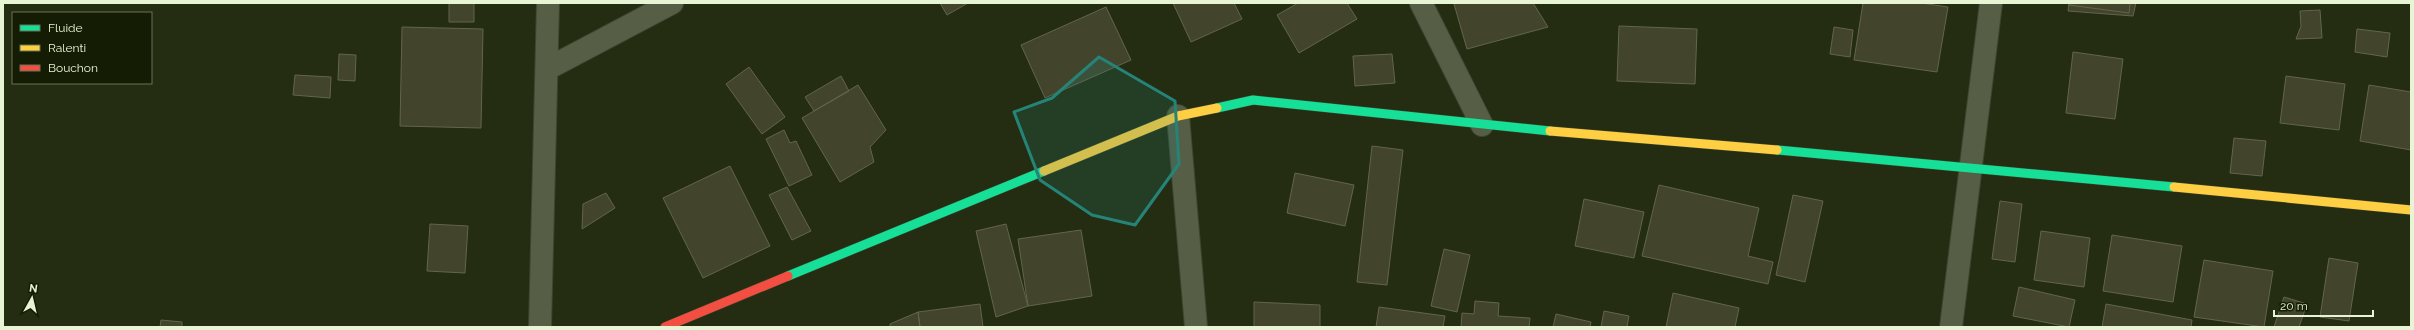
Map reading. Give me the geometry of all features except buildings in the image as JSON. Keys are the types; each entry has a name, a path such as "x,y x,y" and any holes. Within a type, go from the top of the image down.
{"street":[{"path":"540,327 548,3"},
{"path":"547,69 672,3"},
{"path":"1421,3 1482,125"},
{"path":"1951,327 1991,3"},
{"path":"665,327 1178,116 1253,100 1482,125 1971,167 2411,210"},
{"path":"1178,116 1196,327"}],"highlighted area":[{"path":"1099,57 1175,101 1179,164 1135,225 1092,215 1040,180 1014,112 1052,98"}],"traffic: fast":[{"path":"1217,108 1253,100 1550,131"},
{"path":"1777,150 2174,187"},
{"path":"788,276 1044,171"}],"traffic: slow":[{"path":"1044,171 1178,116 1217,108"},
{"path":"1550,131 1777,150"},
{"path":"2174,187 2411,210"}],"traffic: jam":[{"path":"665,327 788,276"}]}
